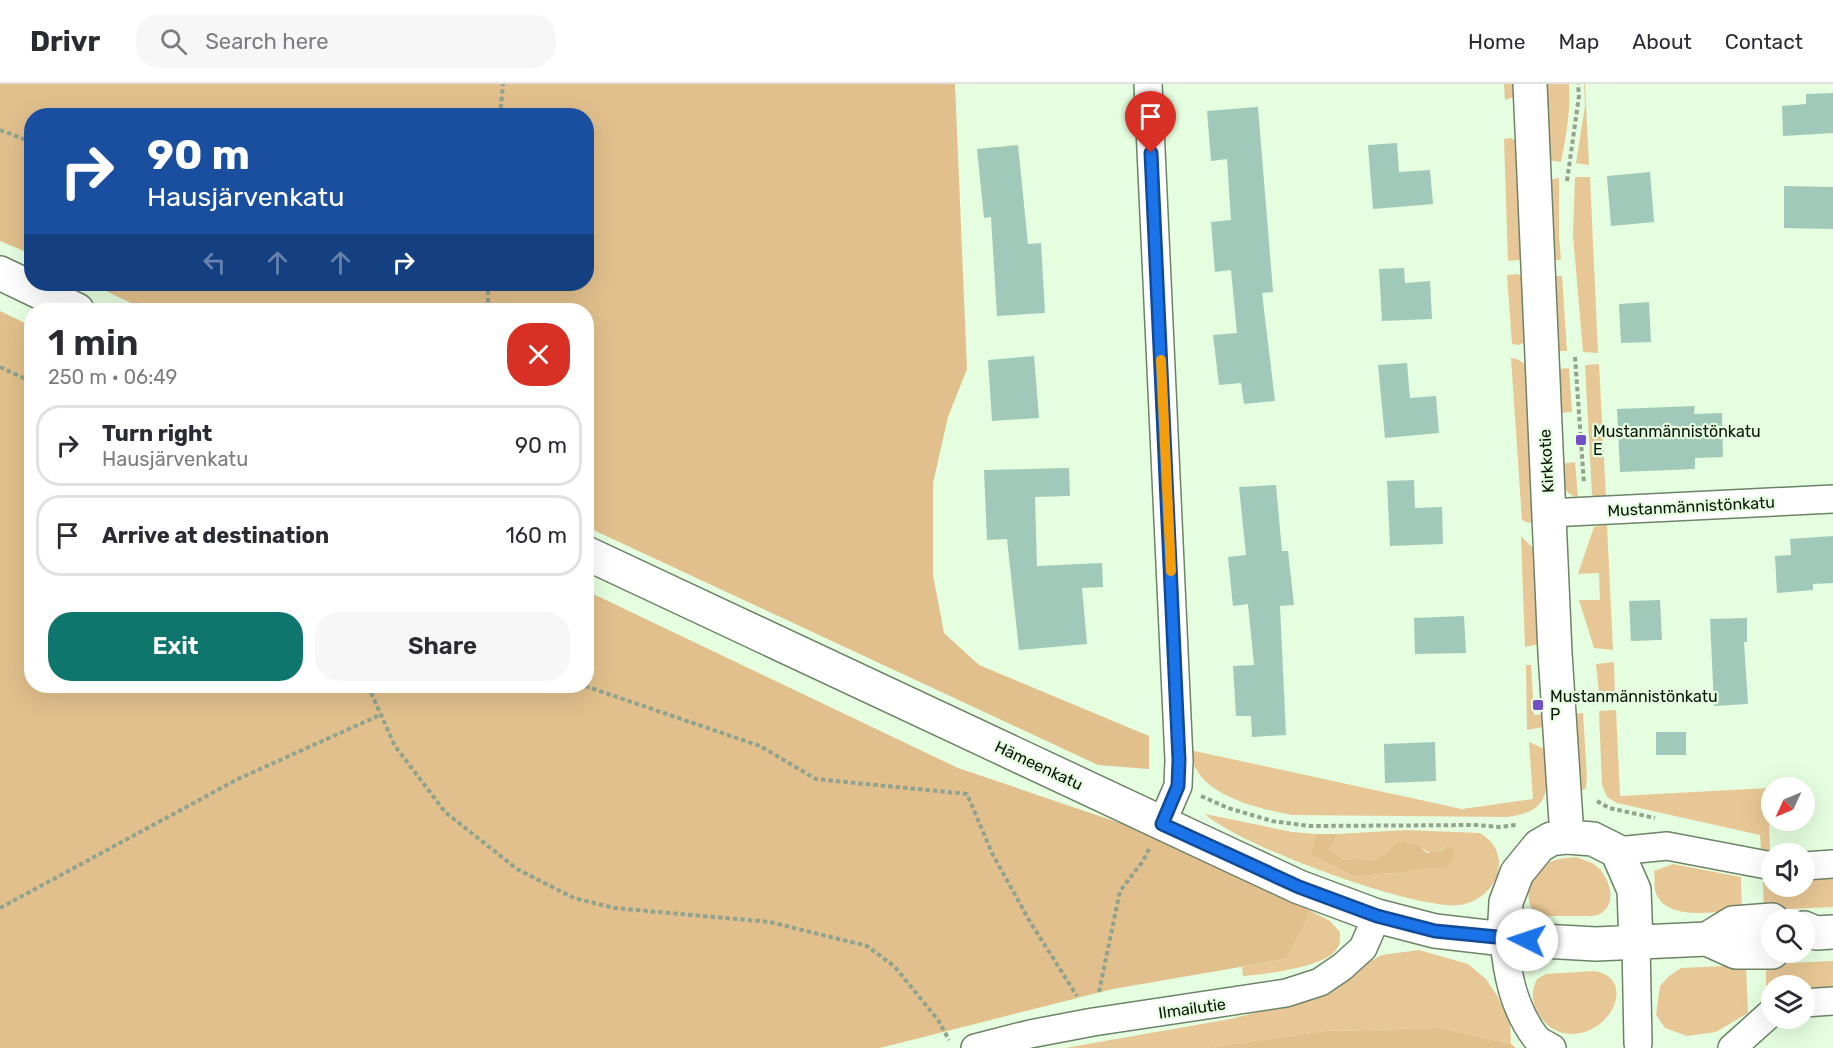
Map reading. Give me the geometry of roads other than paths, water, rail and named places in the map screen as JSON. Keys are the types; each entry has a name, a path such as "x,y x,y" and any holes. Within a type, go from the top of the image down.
{"main road":[{"name":"Kirkkotie","path":"1530,84 1563,800 1567,837"},
{"path":"0,273 24,285"},
{"path":"37,291 62,303"},
{"name":"Hämeenkatu","path":"594,557 1299,887 1377,916 1435,931 1504,939 1596,944 1707,939 1736,952 1761,952"},
{"path":"1504,939 1506,902 1517,873 1539,846 1551,839 1567,837 1593,839 1617,851 1634,890 1636,943"},
{"name":"Hämeenkatu","path":"1707,939 1733,923 1761,921"}],"street":[{"path":"1148,84 1179,760 1178,786 1162,824"},
{"name":"Mustanmännistönkatu","path":"1549,513 1833,499"},
{"path":"1617,851 1667,846 1761,864"},
{"path":"1815,865 1833,864"},
{"name":"Ilmailutie","path":"975,1048 1028,1041 1094,1022 1286,993 1320,982 1342,968 1363,948 1377,916"},
{"path":"1504,939 1507,973 1514,997 1537,1040 1552,1048"},
{"path":"1636,943 1640,1046"},
{"path":"1815,1002 1833,1001"},
{"path":"1740,1046 1761,1024"}],"place":[{"name":"Mustanmännistönkatu E","path":"1581,440"},
{"name":"Mustanmännistönkatu P","path":"1538,705"}]}
